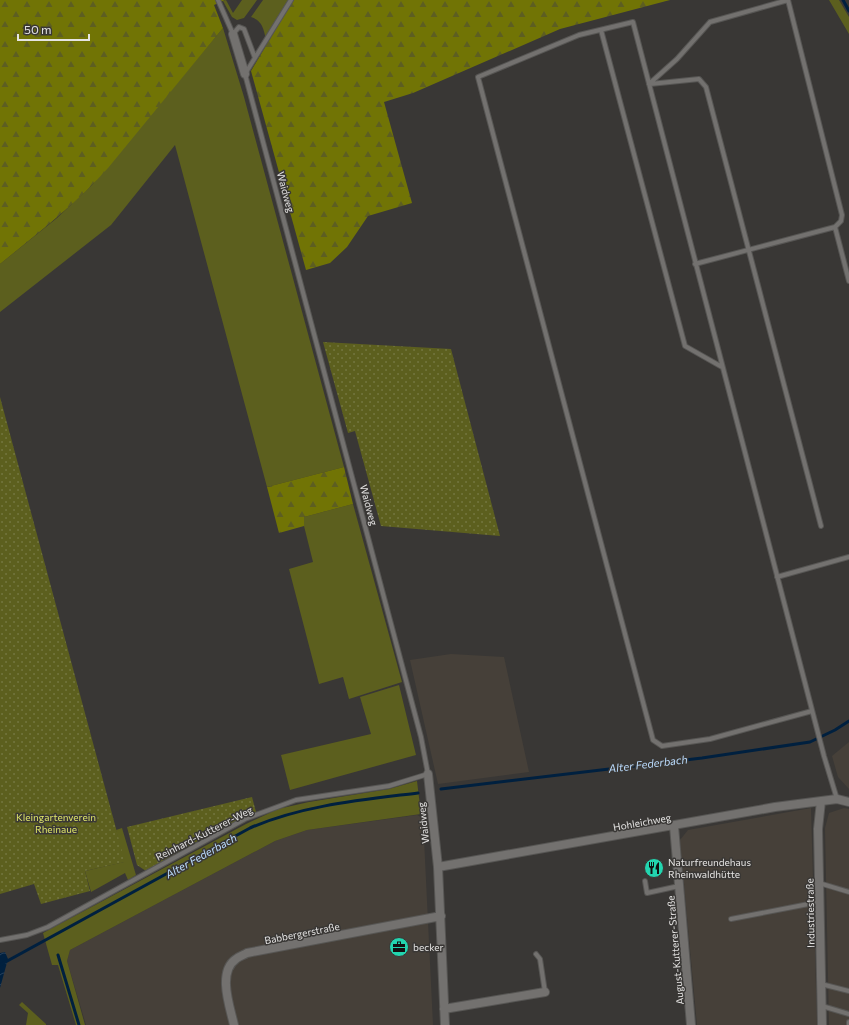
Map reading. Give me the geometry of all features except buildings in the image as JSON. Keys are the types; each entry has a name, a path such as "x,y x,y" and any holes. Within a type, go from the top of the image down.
{"street":[{"name":"Waidweg","path":"233,34 245,74"},
{"name":"Waidweg","path":"428,774 438,867 445,1025"},
{"name":"Hohleichweg","path":"438,867 775,807 837,799 849,802"},
{"name":"Industriestraße","path":"821,801 818,829 822,1025"},
{"name":"August-Kutterer-Straße","path":"674,826 691,1025"},
{"name":"Babbergerstraße","path":"234,1025 227,987 227,976 229,967 236,959 247,953 441,916"},
{"path":"444,1009 545,992"}],"lane":[{"name":"Waidweg","path":"218,0 233,34"},
{"path":"245,74 291,0"},
{"path":"649,84 677,59 710,22 788,0 842,215 841,221 835,227 695,264"},
{"path":"812,711 710,739 662,746 653,740 478,77 580,35 633,22 695,264 777,577 812,711 815,723 837,799"},
{"path":"233,34 239,27 244,29 255,58"},
{"path":"601,30 686,346 722,367"},
{"name":"Waidweg","path":"245,74 421,737 428,774"},
{"path":"649,84 699,79 706,87 821,526"},
{"path":"835,227 849,281"},
{"path":"777,577 849,557"},
{"name":"Reinhard-Kutterer-Weg","path":"0,940 27,935 48,927 245,819 282,804 296,800 388,786 428,774"},
{"path":"645,881 647,893 679,886"},
{"path":"819,883 849,892"},
{"path":"731,919 819,902"},
{"path":"536,954 540,959 545,992"},
{"path":"821,984 849,991"},
{"path":"822,1006 849,1014"}],"shaded area":[{"path":"451,654 504,657 529,772 438,784 410,660"},
{"path":"849,742 849,789 838,777 832,756"},
{"path":"811,808 817,1025 697,1025 680,840 688,830"},
{"path":"844,808 849,809 849,1025 829,1025 825,828 829,813"},
{"path":"417,815 423,818 433,1025 86,1025 67,961 70,950 275,841 307,830"}],"green space":[{"path":"0,0 225,0 214,5 223,28 108,168 70,206 0,264"},
{"path":"226,0 233,13 242,0 257,0 244,18 237,20 232,17 223,1"},
{"path":"263,0 289,0 266,39 262,25 258,20 251,17"},
{"path":"293,0 670,0 560,29 413,93 384,102 412,203 368,216 347,247 330,263 306,270 251,71"},
{"path":"829,0 839,0 849,17 849,34"},
{"path":"223,28 244,97 344,467 267,487 175,145 111,225 0,312 0,264 57,218 92,185"},
{"path":"323,342 451,349 500,536 381,526 355,431 348,433"},
{"name":"Kleingartenverein Rheinaue","path":"0,397 125,862 85,871 90,891 41,904 34,884 0,894"},
{"path":"344,467 353,504 304,517 304,526 279,533 267,487"},
{"path":"353,504 402,682 349,699 343,677 319,684 289,569 313,562 304,526 304,517"},
{"path":"399,685 416,755 290,790 281,755 371,734 360,697"},
{"path":"417,781 421,814 307,830 275,841 70,950 67,961 85,1025 76,1025 58,965 52,965 43,933 246,824 278,809 309,802 389,789"},
{"path":"252,797 256,812 194,843 146,871 137,865 127,827"},
{"path":"122,828 136,875 128,880 125,873 91,892 85,871 124,862 116,830"},
{"path":"22,1002 46,1025 26,1025 28,1013 19,1005"}],"water":[{"path":"5,952 8,959 0,988 0,953"}],"waterway":[{"name":"Alter Federbach","path":"843,0 849,11"},
{"name":"Alter Federbach","path":"441,789 702,758 810,742 835,730 849,721"},
{"name":"Alter Federbach","path":"0,965 250,828 270,820 332,804 418,793"},
{"path":"58,955 79,1025"}],"place":[{"name":"Naturfreundehaus Rheinwaldhütte","path":"654,868"},
{"name":"becker","path":"399,947"}]}
